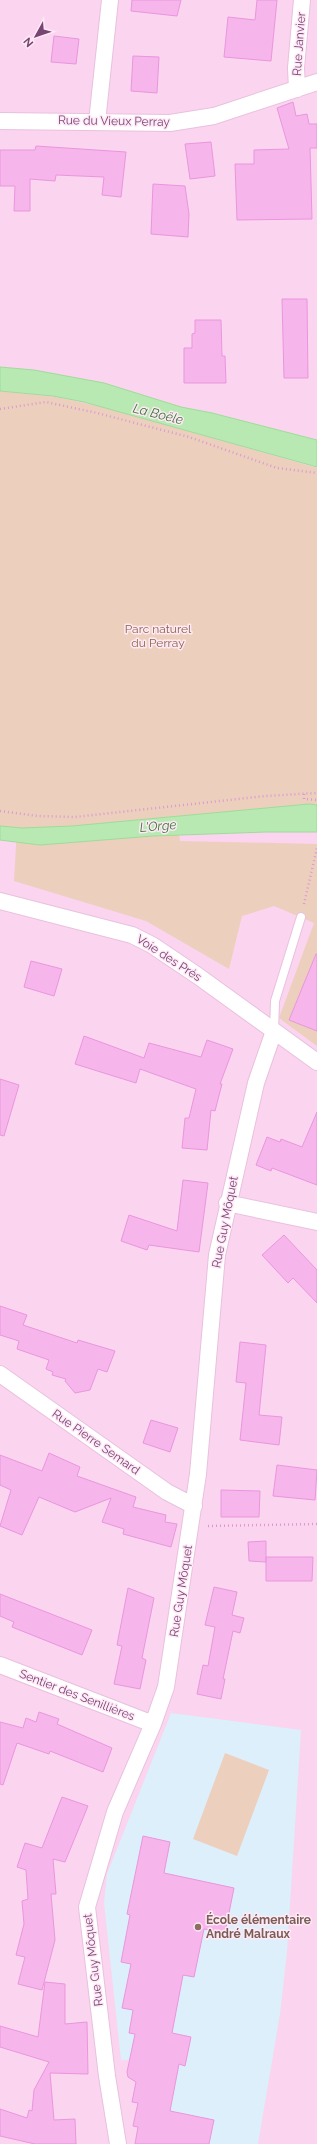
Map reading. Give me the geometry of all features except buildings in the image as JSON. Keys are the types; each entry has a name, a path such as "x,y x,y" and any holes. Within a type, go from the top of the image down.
{"street":[{"path":"98,122 110,0"},
{"name":"Rue Janvier","path":"297,89 296,68 302,0"},
{"name":"Rue du Vieux Perray","path":"0,121 152,124 202,118 233,110 317,82"},
{"name":"Voie des Prés","path":"0,901 132,935 152,945 315,1058"},
{"name":"Rue Guy Môquet","path":"118,2144 107,2076 87,1907 115,1812 153,1724 166,1688 192,1523 198,1474 217,1254 227,1203 256,1083 274,1031"},
{"path":"227,1203 317,1222"},
{"name":"Rue Pierre Semard","path":"0,1374 167,1492 194,1506"},
{"name":"Sentier des Senillières","path":"0,1666 153,1724"}],"lane":[{"path":"274,1031 275,1001 301,917"}],"path":[{"path":"0,410 46,402 97,413 189,437 277,468 317,473"},
{"path":"0,811 38,816 75,817 317,793"},
{"path":"304,794 304,799 317,800"},
{"path":"301,917 317,848"},
{"path":"192,1523 211,1526 317,1524"}],"shaded area":[{"path":"0,0 317,0 317,2144 0,2144"},
{"name":"École élémentaire André Malraux","path":"171,1713 301,1730 287,1952 280,2014 258,2144 135,2144 138,2127 133,2126 138,2104 132,2102 137,2080 128,2077 127,2072 129,2060 121,2060 104,1903 107,1874"}],"green space":[{"name":"Parc naturel du Perray","path":"0,391 56,397 107,408 317,468 317,805 177,817 180,841 317,844 317,1046 279,1018 314,923 274,906 242,916 229,969 146,921 14,881 17,828 0,826"},
{"path":"225,1753 269,1770 237,1856 193,1839"}],"water":[{"name":"La Boële","path":"0,367 34,370 104,383 181,407 212,413 317,440 317,467 84,402 53,396 0,391"},
{"name":"L'Orge","path":"309,804 317,805 317,832 266,832 153,836 40,845 0,840 0,826 22,828 72,826"}],"place":[{"name":"École élémentaire André Malraux","path":"198,1927"}]}
